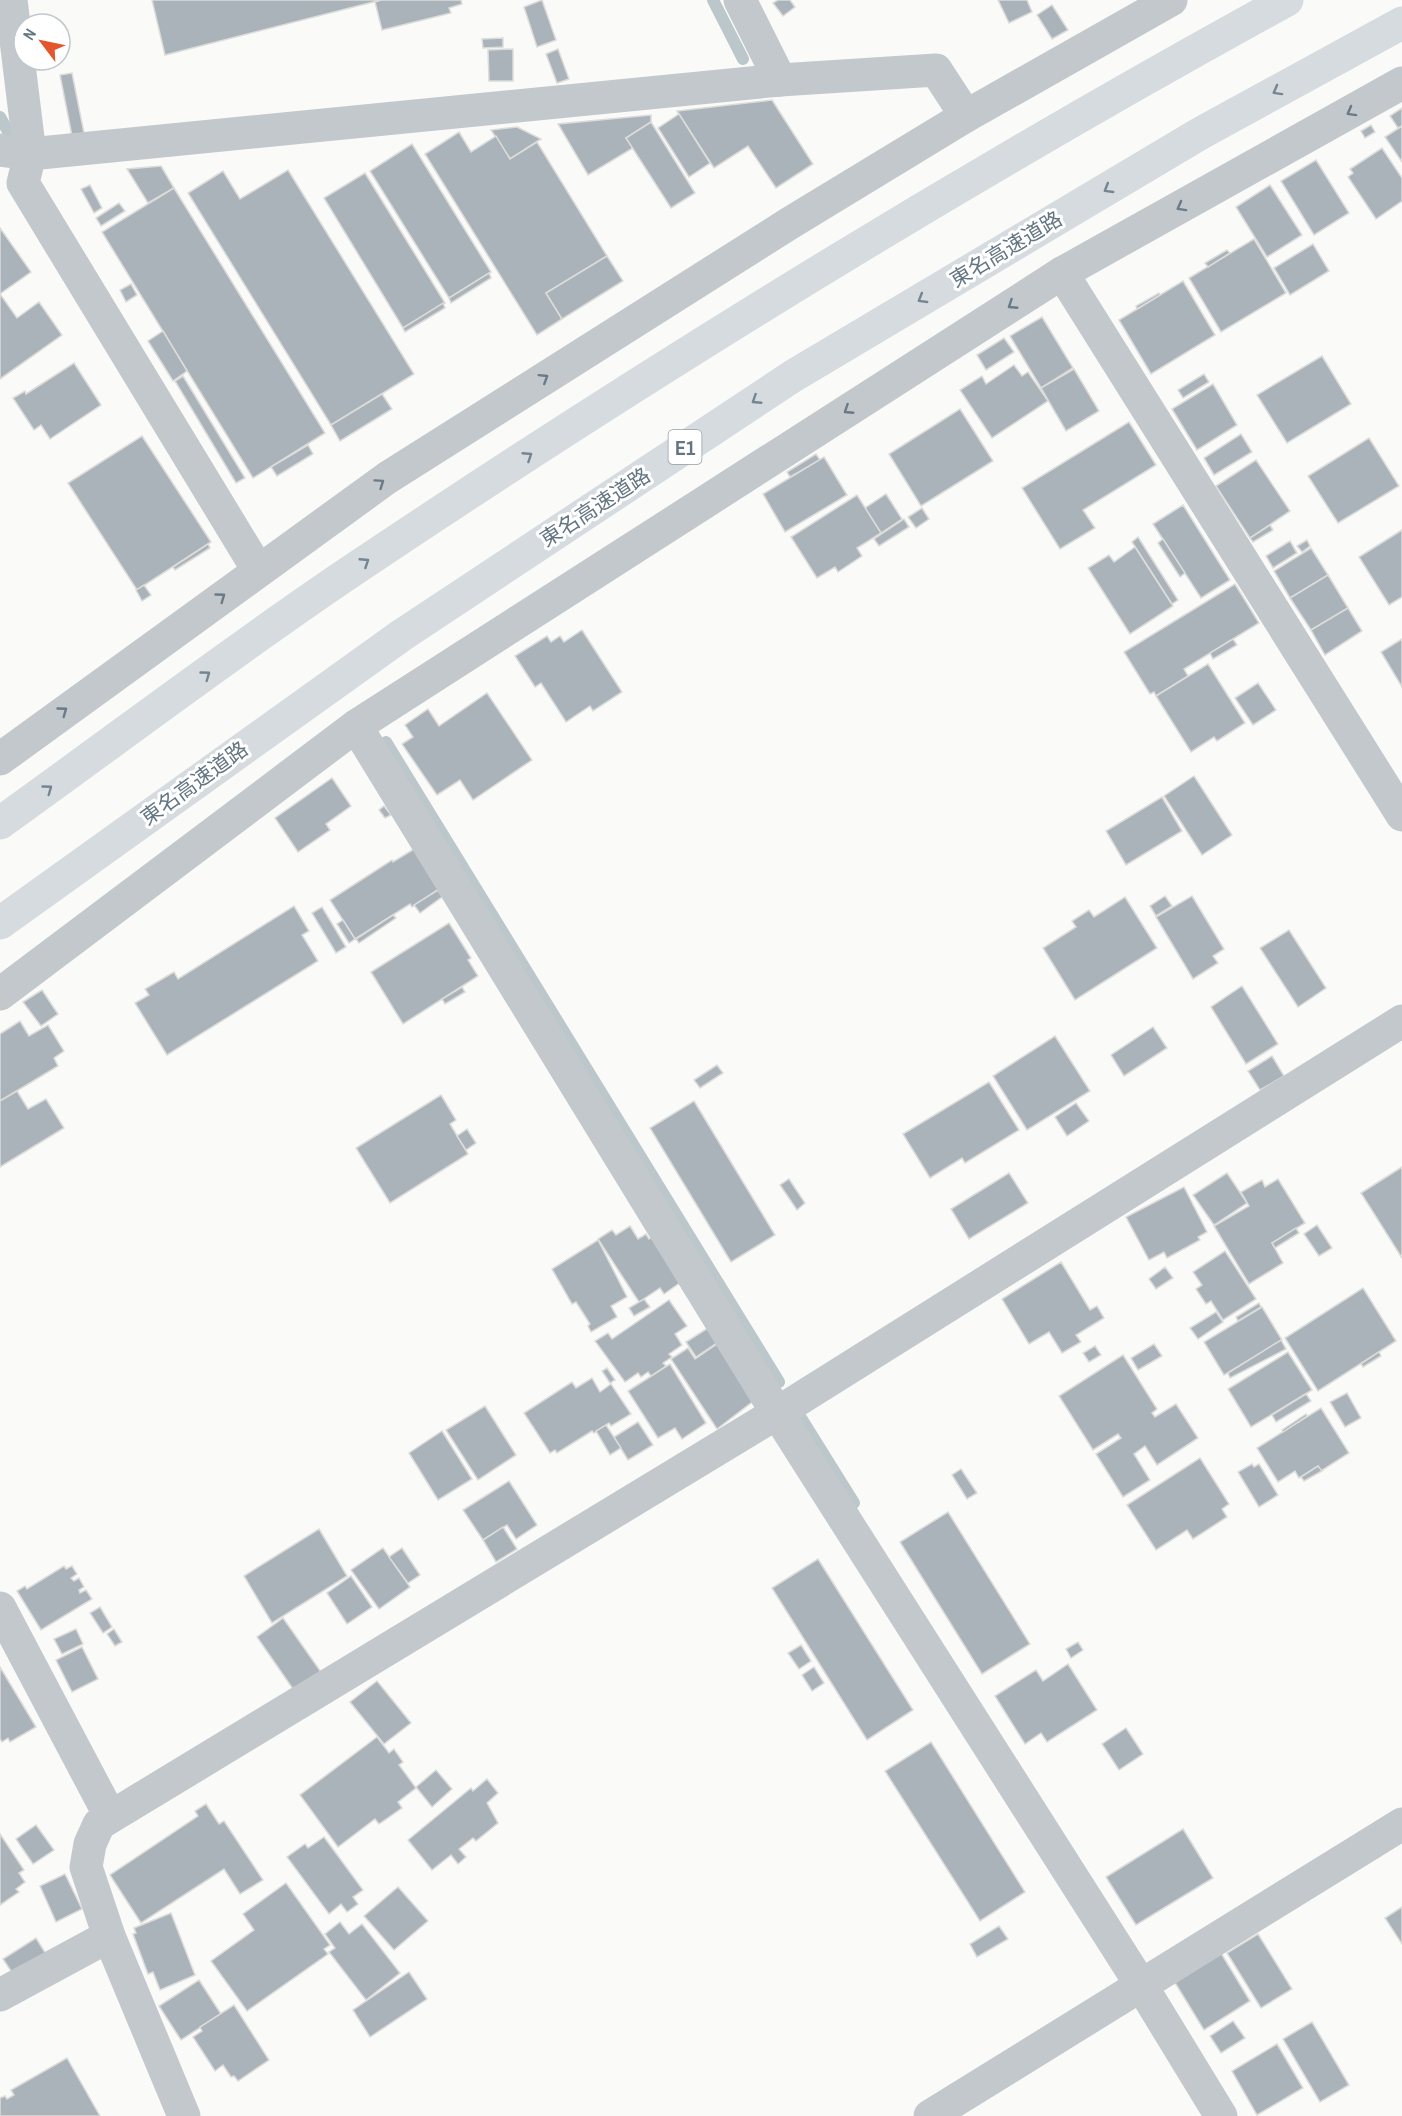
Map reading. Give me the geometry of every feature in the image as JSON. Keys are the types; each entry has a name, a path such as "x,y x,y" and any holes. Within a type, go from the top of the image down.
{"highway":[{"path":"0,823 347,574 752,311 1161,69 1287,0"},
{"name":"東名高速道路","path":"0,923 402,635 793,376 1202,133 1402,23"}],"street":[{"path":"740,0 780,80"},
{"path":"0,759 387,478 790,223 966,116 1171,0"},
{"path":"8,10 15,152 23,183 258,570"},
{"path":"15,152 780,80 936,70 966,116"},
{"path":"0,994 356,726 1062,273 1402,83"},
{"path":"1062,273 1402,815"},
{"path":"356,726 777,1413 1141,1985 1221,2116"},
{"path":"184,2116 109,1936 86,1867 90,1844 99,1824 110,1815 777,1413 1402,1021"},
{"path":"0,1608 110,1815"},
{"path":"930,2116 1402,1824"},
{"path":"0,1995 109,1936"}],"building":[{"path":"152,0 381,0 165,55"},
{"path":"381,0 461,0 462,4 449,8 451,13 382,30 375,2"},
{"path":"542,0 556,40 537,47 524,7"},
{"path":"778,0 790,0 795,7 783,16 773,3"},
{"path":"998,0 1027,0 1032,12 1009,23"},
{"path":"1052,5 1068,30 1052,39 1037,15"},
{"path":"503,38 503,47 483,48 482,39"},
{"path":"513,49 513,81 489,81 488,50"},
{"path":"558,49 569,79 557,83 546,54"},
{"path":"72,73 84,133 72,136 60,75"},
{"path":"772,100 813,164 776,188 748,146 714,168 677,111"},
{"path":"1402,108 1402,126 1398,128 1390,116"},
{"path":"679,114 710,163 689,177 658,128"},
{"path":"651,115 651,122 626,138 633,148 588,175 558,124"},
{"path":"651,122 695,193 671,208 626,138"},
{"path":"1371,125 1375,132 1365,138 1361,131"},
{"path":"1402,126 1402,162 1385,137"},
{"path":"517,127 541,139 510,159 491,130"},
{"path":"459,132 471,152 496,136 510,159 537,142 607,256 546,293 562,319 537,335 425,154"},
{"path":"412,144 491,272 449,298 370,171"},
{"path":"1382,148 1402,178 1402,201 1376,219 1348,177 1353,173 1350,169"},
{"path":"1316,160 1349,213 1314,235 1281,181"},
{"path":"161,166 174,188 148,203 127,169"},
{"path":"288,170 414,374 331,425 188,193 223,171 240,199"},
{"path":"365,173 445,303 403,328 324,198"},
{"path":"90,185 102,208 94,213 81,189"},
{"path":"1270,185 1302,235 1267,257 1236,207"},
{"path":"174,188 325,433 253,478 102,232"},
{"path":"119,203 125,211 101,226 96,218"},
{"path":"0,228 31,272 0,294"},
{"path":"1254,239 1286,293 1221,332 1189,278"},
{"path":"1313,244 1329,271 1290,295 1274,268"},
{"path":"1227,250 1230,253 1208,267 1205,263"},
{"path":"607,256 623,281 562,319 546,293"},
{"path":"489,273 491,278 451,303 449,298"},
{"path":"1183,281 1215,335 1151,374 1119,320"},
{"path":"131,284 137,295 126,302 120,290"},
{"path":"1159,293 1160,295 1137,309 1136,306"},
{"path":"0,294 17,318 39,302 62,335 0,379"},
{"path":"443,303 445,308 405,332 403,328"},
{"path":"1042,317 1073,368 1041,388 1010,336"},
{"path":"163,331 187,371 173,381 148,341"},
{"path":"1004,338 1014,352 986,370 977,355"},
{"path":"1322,356 1351,404 1287,443 1257,395"},
{"path":"74,363 101,405 50,439 41,425 34,430 13,398 25,391 26,394"},
{"path":"1014,365 1022,376 1028,372 1048,401 992,438 960,390 982,376 986,384"},
{"path":"1074,369 1099,411 1066,431 1041,388"},
{"path":"1204,374 1209,382 1183,398 1178,390"},
{"path":"183,376 245,478 236,483 175,381"},
{"path":"1213,384 1237,425 1197,450 1172,409"},
{"path":"382,394 392,409 340,441 331,425"},
{"path":"960,409 993,461 921,506 889,454"},
{"path":"1129,422 1156,465 1083,510 1095,528 1060,549 1022,488"},
{"path":"1241,434 1252,452 1214,475 1204,458"},
{"path":"142,436 211,542 137,590 68,483"},
{"path":"1369,438 1399,486 1338,523 1308,476"},
{"path":"308,445 313,454 277,476 271,467"},
{"path":"816,454 820,460 790,477 787,472"},
{"path":"824,457 847,495 785,532 763,494"},
{"path":"1256,460 1290,511 1250,538 1216,486"},
{"path":"886,494 902,519 881,533 865,508"},
{"path":"857,495 881,533 857,548 862,556 838,572 835,567 817,578 791,537"},
{"path":"1183,505 1230,580 1201,598 1153,524"},
{"path":"922,508 929,519 916,528 908,517"},
{"path":"904,519 909,527 879,546 874,539"},
{"path":"1270,525 1273,530 1253,542 1250,538"},
{"path":"1402,530 1402,597 1389,605 1359,557"},
{"path":"1138,537 1178,600 1172,604 1132,542"},
{"path":"1163,539 1185,573 1180,577 1158,543"},
{"path":"1307,540 1310,546 1302,552 1297,546"},
{"path":"1290,541 1297,553 1273,568 1266,556"},
{"path":"208,544 210,548 175,570 173,567"},
{"path":"1135,547 1173,606 1130,634 1088,568 1109,555 1114,562"},
{"path":"1311,548 1328,575 1290,598 1274,571"},
{"path":"1328,575 1348,608 1311,630 1290,598"},
{"path":"1235,584 1259,623 1184,669 1188,676 1156,696 1154,692 1150,694 1124,652"},
{"path":"144,585 151,595 142,601 136,590"},
{"path":"1348,608 1362,631 1325,655 1311,630"},
{"path":"582,630 622,692 593,711 590,706 566,722 541,683 535,687 515,656 547,636 551,642 560,636 564,642"},
{"path":"1233,639 1237,645 1213,659 1210,653"},
{"path":"1402,639 1402,687 1381,652"},
{"path":"1208,664 1245,723 1217,741 1214,737 1191,752 1156,696"},
{"path":"1258,683 1276,710 1253,725 1235,698"},
{"path":"487,693 532,760 473,800 460,780 437,795 402,744 413,737 405,725 428,709 439,726"},
{"path":"1194,776 1232,835 1202,855 1164,796"},
{"path":"332,778 351,806 326,824 330,830 298,852 275,818"},
{"path":"1162,797 1182,831 1126,865 1106,831"},
{"path":"384,806 391,815 385,818 379,810"},
{"path":"414,849 440,888 412,907 410,904 355,939 330,900 392,860 393,862"},
{"path":"438,890 442,897 420,913 414,905"},
{"path":"1165,896 1172,906 1156,916 1150,906"},
{"path":"1192,896 1224,949 1213,956 1218,963 1193,979 1156,917"},
{"path":"1125,897 1157,948 1075,1000 1043,948 1076,927 1072,921 1089,910 1094,917"},
{"path":"294,906 309,931 302,935 318,961 167,1055 135,1003 149,995 145,989 174,972 178,979"},
{"path":"322,907 346,947 336,953 312,913"},
{"path":"393,915 396,918 359,943 356,939"},
{"path":"343,920 355,939 349,943 337,924"},
{"path":"449,923 471,958 468,960 478,976 403,1024 371,972"},
{"path":"1289,930 1326,988 1298,1007 1260,948"},
{"path":"1242,986 1278,1044 1246,1064 1211,1007"},
{"path":"462,987 465,992 445,1004 442,999"},
{"path":"42,990 58,1014 41,1026 23,1002"},
{"path":"20,1021 29,1036 48,1025 64,1051 54,1058 58,1066 0,1101 0,1034"},
{"path":"1153,1027 1167,1048 1124,1076 1111,1055"},
{"path":"1055,1036 1090,1091 1027,1130 993,1076"},
{"path":"1272,1056 1284,1076 1260,1090 1248,1071"},
{"path":"717,1065 723,1073 700,1088 694,1080"},
{"path":"989,1082 1019,1130 965,1163 962,1158 930,1178 903,1134"},
{"path":"17,1091 28,1109 46,1099 64,1128 0,1167 0,1101"},
{"path":"441,1095 456,1120 450,1124 468,1154 390,1203 356,1148"},
{"path":"694,1101 775,1235 731,1262 650,1128"},
{"path":"1076,1103 1089,1121 1067,1136 1055,1117"},
{"path":"467,1129 476,1143 466,1150 457,1136"},
{"path":"1402,1167 1402,1258 1361,1193"},
{"path":"1009,1173 1028,1203 969,1239 951,1209"},
{"path":"1227,1173 1247,1203 1214,1225 1193,1195"},
{"path":"789,1179 805,1203 797,1210 780,1185"},
{"path":"1278,1179 1305,1223 1272,1243 1283,1263 1249,1284 1214,1226 1249,1206 1241,1192 1262,1180 1265,1187"},
{"path":"1184,1187 1207,1232 1198,1237 1200,1240 1167,1258 1164,1252 1149,1260 1126,1217"},
{"path":"1317,1225 1332,1248 1319,1256 1304,1234"},
{"path":"630,1226 638,1239 646,1234 649,1239 652,1237 681,1282 664,1294 660,1288 639,1302 598,1239 612,1230 616,1235"},
{"path":"1296,1228 1299,1233 1275,1248 1272,1243"},
{"path":"598,1240 627,1297 611,1306 617,1317 591,1332 588,1326 590,1324 576,1302 572,1304 552,1269"},
{"path":"1225,1251 1256,1299 1223,1320 1211,1301 1206,1304 1196,1289 1202,1285 1193,1272"},
{"path":"1061,1262 1090,1310 1097,1306 1104,1318 1076,1335 1081,1342 1062,1353 1049,1332 1029,1344 1002,1299"},
{"path":"1165,1267 1173,1278 1156,1289 1149,1279"},
{"path":"1363,1288 1396,1341 1318,1391 1285,1338"},
{"path":"644,1299 650,1307 634,1316 629,1308"},
{"path":"669,1300 687,1326 675,1334 682,1345 669,1354 672,1357 663,1363 666,1366 651,1376 648,1372 641,1377 638,1373 625,1382 595,1341 608,1333 612,1339"},
{"path":"1259,1303 1261,1307 1238,1321 1236,1317"},
{"path":"1262,1307 1282,1340 1224,1375 1204,1342"},
{"path":"1216,1312 1223,1322 1198,1339 1190,1328"},
{"path":"711,1326 721,1340 696,1357 686,1342"},
{"path":"1281,1340 1286,1349 1230,1378 1228,1373"},
{"path":"720,1342 756,1399 717,1429 671,1359 688,1348 695,1359"},
{"path":"1154,1344 1162,1356 1138,1370 1131,1358"},
{"path":"1095,1346 1101,1355 1089,1362 1083,1353"},
{"path":"1288,1352 1312,1390 1251,1427 1228,1389"},
{"path":"1379,1352 1381,1356 1363,1367 1361,1364"},
{"path":"1123,1355 1157,1409 1152,1413 1155,1417 1176,1404 1198,1438 1157,1465 1145,1446 1134,1454 1150,1480 1123,1497 1096,1454 1121,1438 1118,1434 1093,1450 1059,1396"},
{"path":"670,1364 706,1423 682,1439 675,1428 658,1438 628,1391"},
{"path":"607,1368 615,1380 610,1383 602,1371"},
{"path":"592,1378 600,1392 611,1384 631,1414 611,1426 609,1423 594,1433 592,1431 557,1453 555,1450 550,1453 524,1413 572,1382 576,1388"},
{"path":"1347,1393 1361,1418 1345,1427 1330,1402"},
{"path":"1306,1394 1311,1401 1276,1422 1272,1415"},
{"path":"485,1406 516,1455 478,1480 446,1430"},
{"path":"1321,1408 1349,1453 1321,1471 1318,1466 1299,1478 1295,1471 1278,1482 1257,1448"},
{"path":"1306,1414 1307,1416 1283,1432 1282,1430"},
{"path":"638,1422 653,1445 628,1460 614,1437"},
{"path":"606,1425 621,1448 610,1455 596,1431"},
{"path":"442,1431 472,1479 438,1500 409,1453"},
{"path":"1200,1458 1229,1504 1222,1509 1227,1517 1193,1539 1187,1530 1156,1550 1127,1505"},
{"path":"1252,1464 1254,1467 1259,1464 1278,1495 1259,1507 1238,1472"},
{"path":"1318,1466 1322,1471 1304,1481 1301,1477"},
{"path":"961,1469 977,1493 967,1499 952,1475"},
{"path":"509,1481 537,1525 516,1539 507,1525 483,1540 463,1510"},
{"path":"948,1512 1030,1644 982,1674 900,1542"},
{"path":"503,1527 517,1549 496,1562 483,1540"},
{"path":"319,1529 347,1576 272,1623 244,1576"},
{"path":"383,1548 410,1587 379,1609 351,1570"},
{"path":"402,1548 420,1575 408,1583 389,1557"},
{"path":"818,1559 913,1710 867,1740 772,1588"},
{"path":"64,1566 66,1569 72,1566 77,1574 71,1578 74,1581 79,1578 84,1587 79,1590 80,1593 86,1590 92,1599 41,1630 17,1591 25,1586 27,1589"},
{"path":"351,1576 372,1607 347,1624 327,1593"},
{"path":"100,1607 112,1627 103,1633 90,1613"},
{"path":"283,1618 321,1672 293,1689 257,1637"},
{"path":"76,1629 83,1644 62,1654 54,1639"},
{"path":"114,1629 122,1642 115,1646 107,1634"},
{"path":"1078,1642 1083,1650 1071,1658 1066,1649"},
{"path":"801,1645 811,1661 799,1669 788,1653"},
{"path":"82,1647 98,1679 72,1692 56,1660"},
{"path":"1068,1664 1097,1710 1047,1742 1041,1733 1025,1744 995,1696 1036,1670 1043,1681"},
{"path":"0,1667 36,1727 10,1742 8,1738 2,1742 0,1739"},
{"path":"814,1667 824,1683 812,1691 802,1675"},
{"path":"377,1681 411,1723 384,1744 350,1702"},
{"path":"1126,1728 1143,1754 1119,1770 1102,1744"},
{"path":"377,1737 389,1753 394,1749 403,1762 399,1765 416,1788 398,1802 402,1808 379,1824 375,1819 338,1847 300,1795"},
{"path":"931,1742 1025,1892 980,1921 885,1771"},
{"path":"436,1770 452,1789 432,1807 416,1787"},
{"path":"487,1779 498,1793 487,1803 498,1823 476,1841 473,1838 459,1849 466,1857 458,1864 451,1855 432,1870 408,1840 471,1788 473,1791"},
{"path":"206,1804 219,1824 224,1821 263,1880 240,1894 224,1869 141,1923 110,1875 198,1816 195,1811"},
{"path":"36,1825 54,1850 33,1864 16,1839"},
{"path":"1183,1829 1213,1878 1136,1925 1106,1877"},
{"path":"0,1834 24,1870 19,1873 25,1882 16,1889 19,1892 0,1905"},
{"path":"324,1837 363,1890 353,1897 358,1904 347,1912 341,1904 329,1914 287,1857 305,1844 308,1848"},
{"path":"65,1874 82,1909 56,1922 40,1886"},
{"path":"286,1883 330,1945 324,1949 328,1954 247,2011 211,1961 254,1930 243,1914"},
{"path":"398,1887 428,1921 394,1950 364,1916"},
{"path":"1402,1907 1402,1944 1385,1918"},
{"path":"171,1913 195,1975 160,1990 153,1972 148,1974 133,1934 136,1933 134,1928"},
{"path":"340,1922 349,1934 362,1924 400,1973 366,2000 329,1952 335,1948 325,1934"},
{"path":"999,1926 1008,1939 977,1957 970,1944"},
{"path":"1258,1934 1292,1989 1261,2008 1227,1953"},
{"path":"36,1938 46,1954 13,1974 3,1959"},
{"path":"1221,1953 1250,2001 1204,2030 1174,1981"},
{"path":"409,1972 427,1999 370,2037 353,2010"},
{"path":"199,1980 221,2014 181,2040 159,2006"},
{"path":"234,2005 269,2060 238,2081 234,2076 231,2077 223,2065 215,2071 193,2037 202,2031 200,2027"},
{"path":"1233,2021 1245,2038 1221,2053 1210,2036"},
{"path":"1312,2022 1349,2085 1320,2102 1283,2039"},
{"path":"1277,2044 1303,2088 1257,2115 1232,2071"},
{"path":"67,2058 100,2116 0,2116 0,2098 5,2096 7,2099 14,2095 11,2090"}],"waterway":[{"path":"713,0 743,59"},
{"path":"0,117 17,148"},
{"path":"386,742 779,1382"},
{"path":"801,1418 854,1503"}]}
